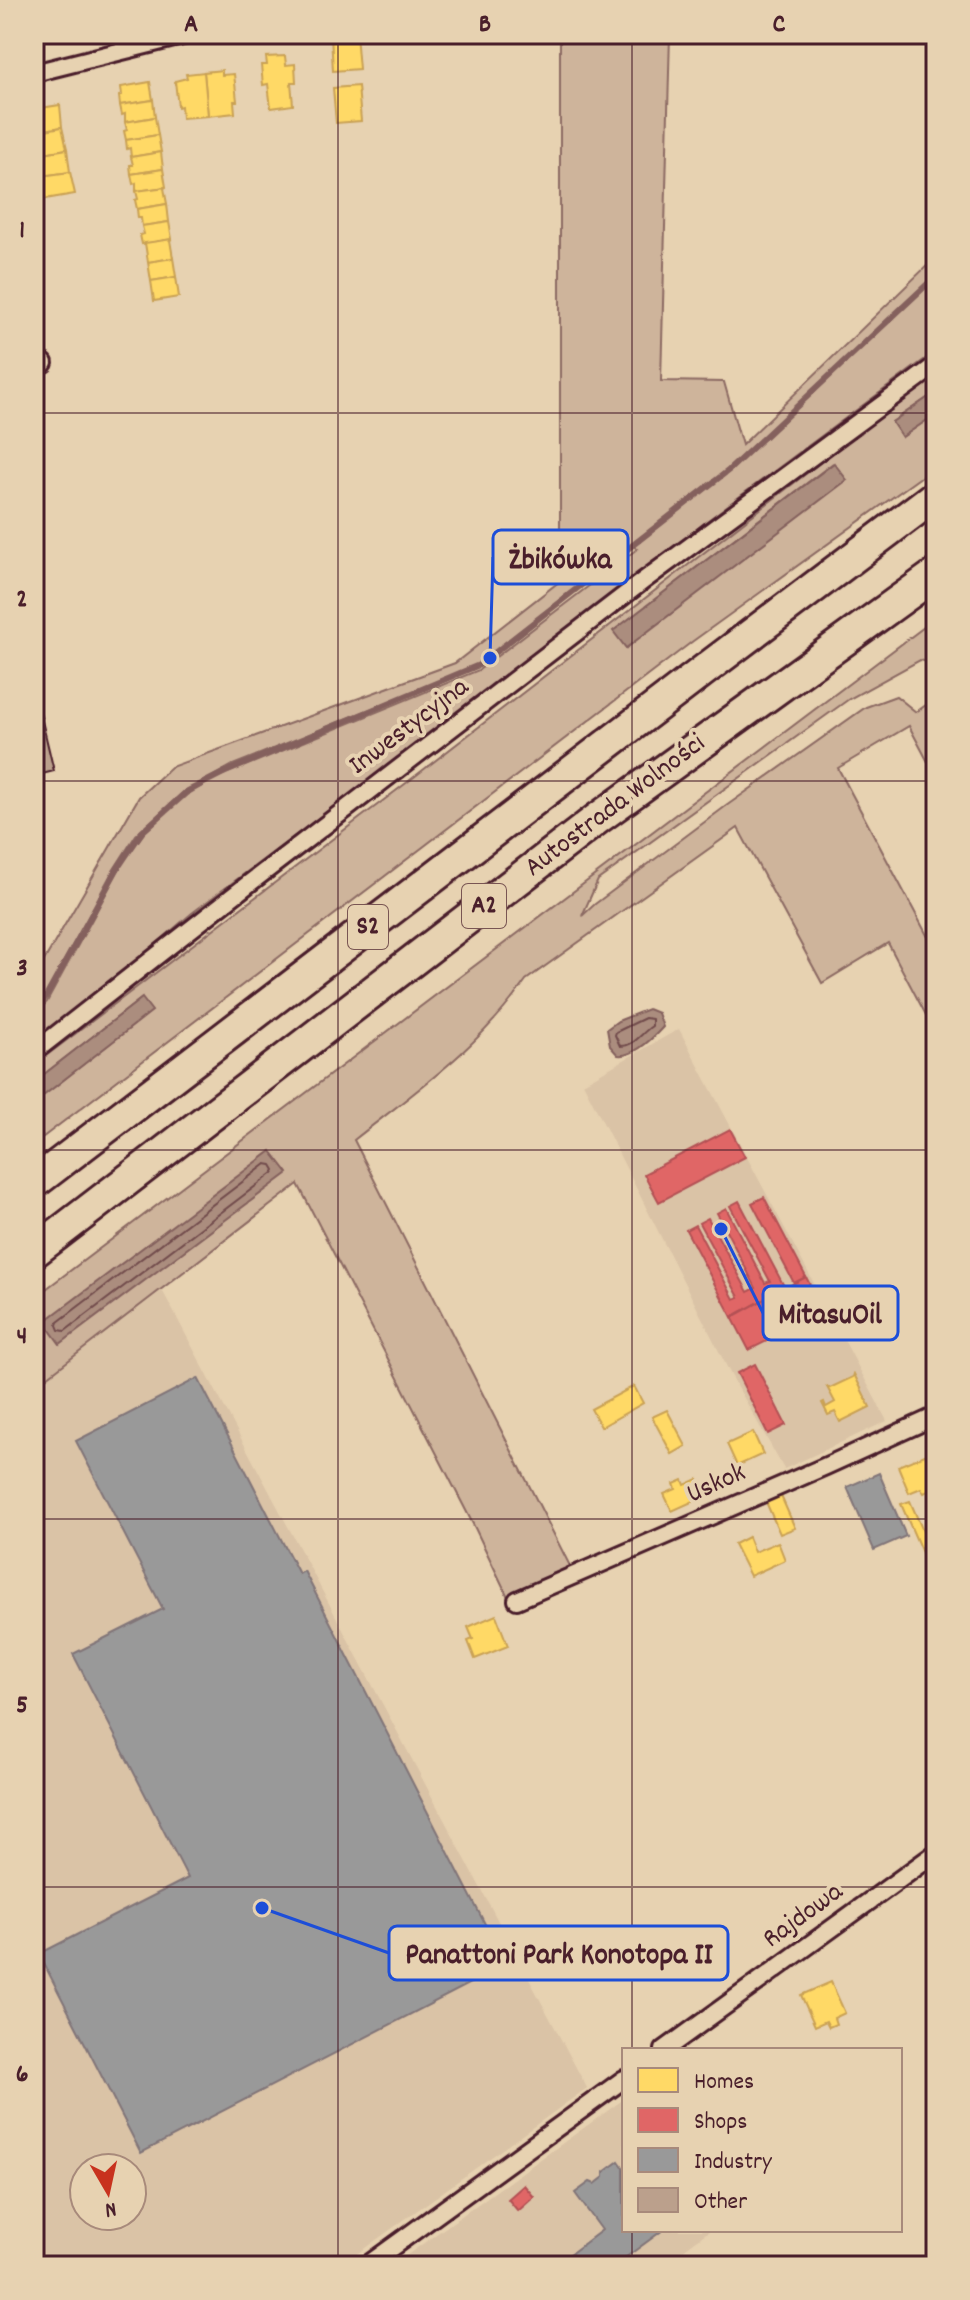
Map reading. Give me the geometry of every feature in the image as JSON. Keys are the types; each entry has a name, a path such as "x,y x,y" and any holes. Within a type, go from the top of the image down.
{"highway":[{"name":"S2","path":"34,1183 936,495"},
{"name":"Autostrada Wolności","path":"34,1252 597,819 936,574"}],"street":[{"path":"34,73 190,34"},
{"name":"Inwestycyjna","path":"34,1052 643,581 936,365"},
{"name":"Uskok","path":"517,1600 936,1416"},
{"name":"Rajdowa","path":"667,2048 936,1853"},
{"path":"366,2266 622,2080"}],"shaded area":[{"path":"560,34 670,34 661,381 724,382 742,445 936,257 936,351 704,523 642,576 192,913 34,1041 34,1016 47,1002 126,857 145,832 187,795 216,778 479,670 637,549 631,544 476,666 233,765 183,793 136,835 111,874 45,996 34,1010 34,978 139,797 171,767 455,663 560,581"},
{"path":"936,373 936,392 892,422 902,437 936,414 936,466 693,641 34,1144 34,1103 151,1011 141,999 34,1082 34,1065 405,784","holes":["833,463 627,648 614,631"]},
{"path":"936,618 936,664 920,660 849,699 598,880 582,916 726,806 866,707 896,696 916,712 936,698 936,777 909,726 838,768 936,952 936,1034 888,943 822,983 738,828 526,980 468,1047 354,1140 570,1566 509,1599 298,1184 34,1387 34,1298"},
{"path":"679,1029 887,1421 784,1469 731,1375 583,1083"},
{"path":"162,1290 587,2088 340,2266 34,2266 34,1387"},
{"path":"622,2100 622,2232 707,2232 662,2266 392,2266"}],"water":[{"path":"936,392 936,414 902,437 892,422"},
{"path":"834,463 847,480 626,648 613,631"},
{"path":"142,998 152,1011 34,1103 34,1082"},
{"path":"648,1009 658,1013 663,1027 637,1050 618,1055 610,1046 607,1029"},
{"path":"271,1151 288,1173 60,1344 44,1322"}],"building: Homes":[{"path":"356,34 359,69 333,71 331,36"},
{"path":"285,56 286,65 295,64 296,82 291,82 293,105 271,108 268,84 263,85 261,65 267,65 266,57"},
{"path":"222,70 222,75 234,74 235,113 208,116 204,72"},
{"path":"204,72 208,116 182,118 175,81 187,78 186,74"},
{"path":"150,82 153,100 120,105 121,87"},
{"path":"358,86 361,121 336,123 333,88"},
{"path":"153,100 155,117 125,122 120,105"},
{"path":"60,105 62,127 34,132 34,109"},
{"path":"155,117 158,135 126,140 125,122"},
{"path":"62,127 67,149 38,154 34,132"},
{"path":"158,135 161,152 131,157 126,140"},
{"path":"67,149 70,172 41,176 38,154"},
{"path":"161,152 163,169 131,174 131,157"},
{"path":"163,169 166,187 136,191 131,174"},
{"path":"70,172 75,194 45,199 41,176"},
{"path":"166,187 167,204 137,209 136,191"},
{"path":"167,204 169,222 142,226 137,209"},
{"path":"169,222 172,239 142,244 142,226"},
{"path":"172,239 173,258 148,262 145,243"},
{"path":"173,258 176,277 151,281 148,262"},
{"path":"176,277 179,297 154,301 151,281"},
{"path":"854,1374 870,1407 840,1422 835,1412 828,1415 822,1403 826,1407 835,1402 827,1387"},
{"path":"634,1386 643,1403 601,1427 591,1409"},
{"path":"667,1410 686,1446 672,1454 652,1417"},
{"path":"753,1432 763,1454 737,1466 727,1444"},
{"path":"932,1452 936,1462 936,1482 931,1484 933,1489 924,1493 921,1488 909,1493 898,1466"},
{"path":"698,1479 705,1496 672,1511 664,1494 676,1489 674,1484 683,1480 685,1485"},
{"path":"781,1496 795,1528 780,1534 766,1502"},
{"path":"910,1501 936,1561 936,1585 901,1504"},
{"path":"748,1537 754,1552 778,1542 785,1560 750,1576 734,1544"},
{"path":"496,1615 508,1646 475,1659 468,1641 473,1639 468,1627"},
{"path":"831,1982 845,2013 834,2018 836,2024 829,2027 826,2021 815,2026 801,1995"}],"building: Shops":[{"path":"730,1129 745,1157 659,1202 644,1174"},
{"path":"764,1197 806,1277 794,1283 752,1203"},
{"path":"739,1201 785,1288 732,1317 686,1230 695,1225 734,1299 739,1297 699,1223 708,1218 748,1292 756,1288 717,1213 726,1208 765,1283 770,1281 730,1206"},
{"path":"806,1277 824,1312 803,1323 785,1288"},
{"path":"785,1288 803,1323 749,1350 732,1317"},
{"path":"755,1364 786,1425 768,1434 737,1373"},
{"path":"524,2185 534,2197 518,2211 508,2199"}],"building: Industry":[{"path":"198,1378 299,1574 304,1571 506,1965 143,2152 39,1954 188,1878 73,1654 163,1609 76,1441"},
{"path":"879,1473 906,1536 874,1550 847,1487"},
{"path":"619,2161 622,2165 622,2232 660,2232 614,2266 577,2266 569,2255 602,2230 575,2193 590,2182 595,2184 604,2177 604,2172"}],"building: Other":[{"path":"38,299 44,324 34,326 34,300"},
{"path":"34,687 54,771 34,776"}],"waterway":[{"path":"34,1013 117,869 142,832 186,792 225,772 479,665 729,470 936,276"}],"place":[{"name":"Żbikówka","path":"490,658"},
{"name":"MitasuOil","path":"721,1229"},
{"name":"Panattoni Park Konotopa II","path":"262,1908"}]}
